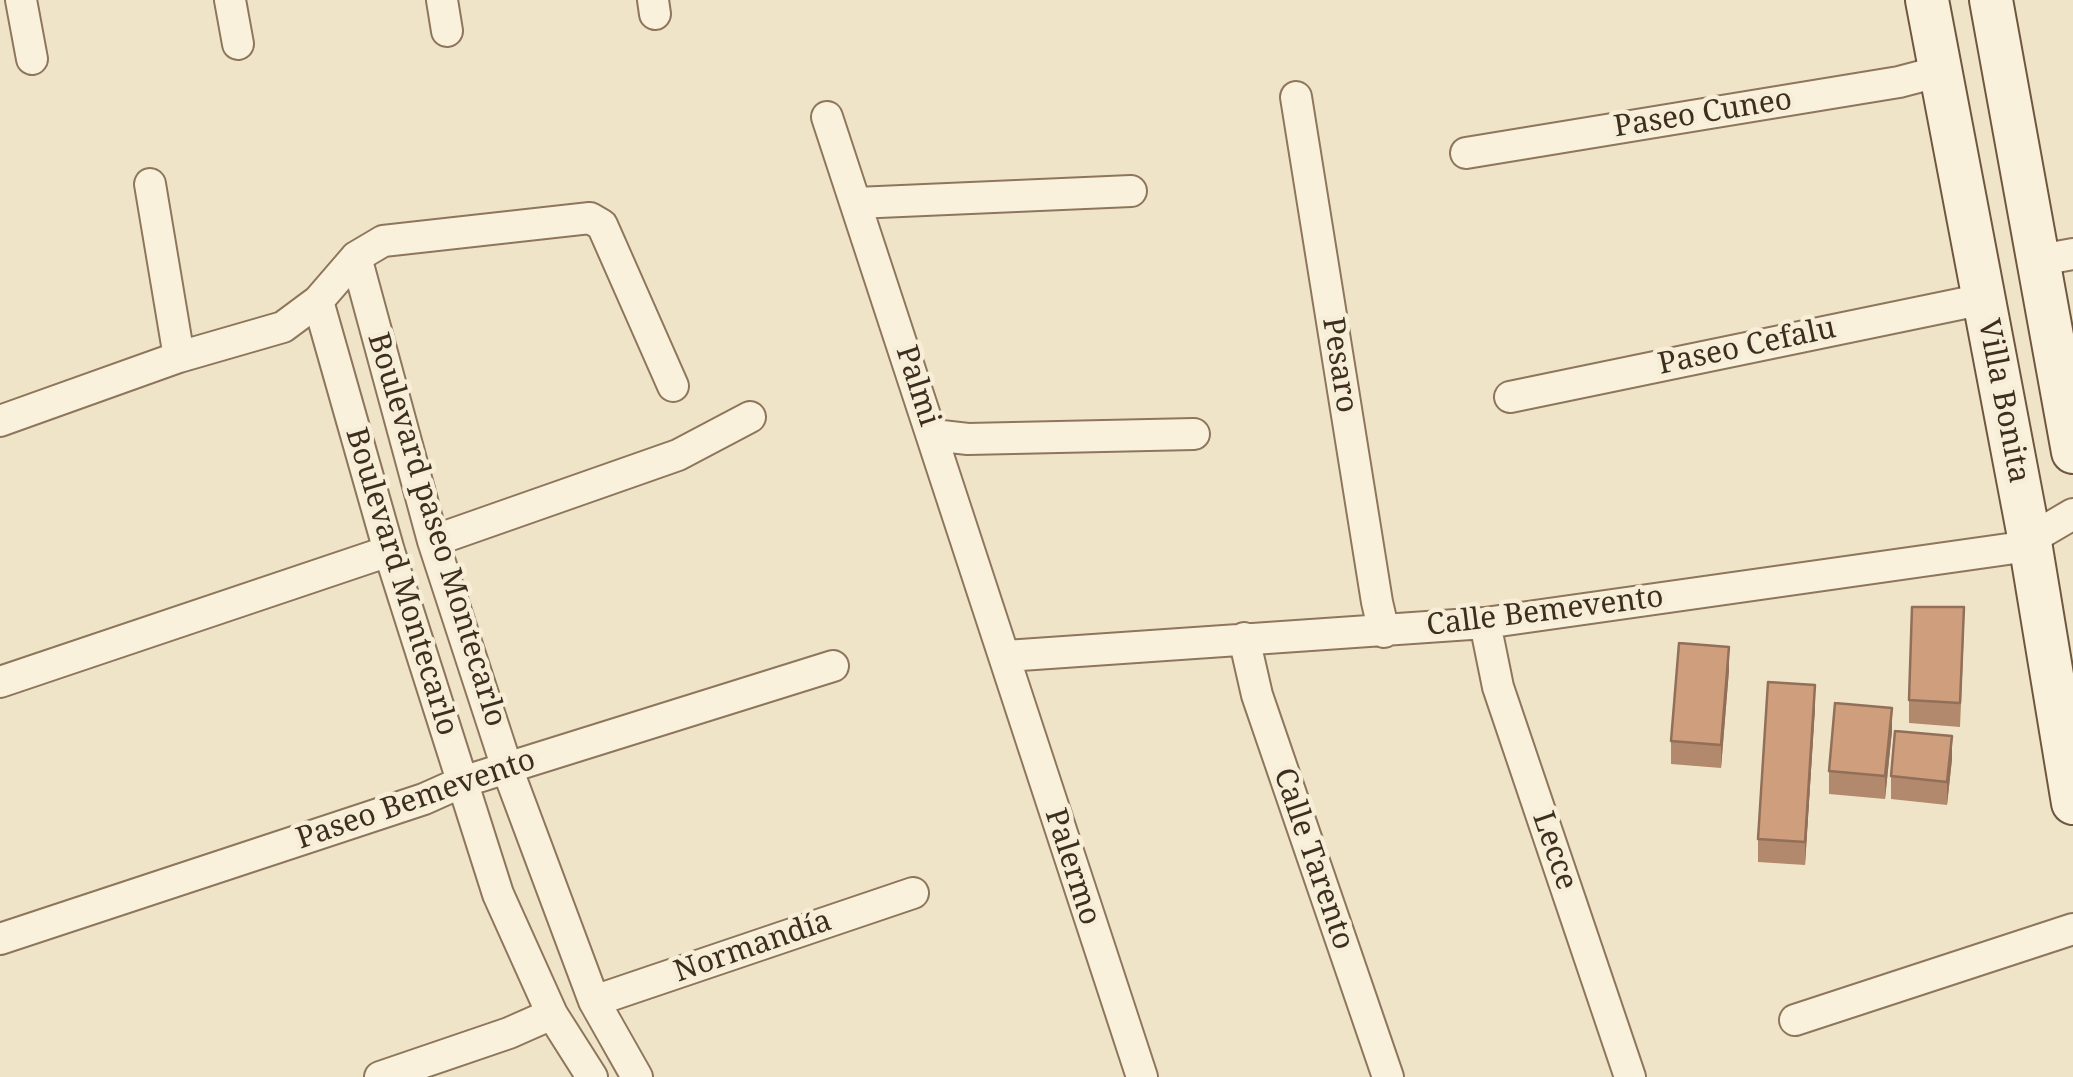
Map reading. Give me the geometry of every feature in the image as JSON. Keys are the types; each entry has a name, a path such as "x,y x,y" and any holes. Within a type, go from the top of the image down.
{"street":[{"path":"21,0 32,58"},
{"path":"230,0 238,44"},
{"path":"442,0 448,31"},
{"name":"Villa Bonita","path":"1927,0 2030,542 2073,803"},
{"name":"Villa Bonita","path":"1991,0 2056,257 2073,452"},
{"name":"Paseo Cuneo","path":"1466,153 1899,82 1940,71"},
{"name":"Pesaro","path":"1296,98 1384,632"},
{"name":"Palmi","path":"827,116 1006,656"},
{"path":"150,184 178,357"},
{"path":"856,204 1131,191"},
{"path":"0,421 178,357 283,327 318,301 356,257 383,240 596,219 673,386"},
{"name":"Boulevard paseo Montecarlo","path":"356,257 433,541 507,768 594,1002 637,1077"},
{"name":"Paseo Cefalu","path":"1510,398 1984,299"},
{"name":"Boulevard Montecarlo","path":"318,301 389,551 498,894 552,1014 592,1077"},
{"path":"433,541 678,455 750,417"},
{"path":"934,435 968,439 1194,434"},
{"name":"Calle Bemevento","path":"1006,656 1485,623 1995,551 2030,542 2073,514"},
{"path":"0,682 389,551"},
{"name":"Lecce","path":"1485,623 1498,686 1630,1077"},
{"name":"Calle Tarento","path":"1244,638 1257,695 1388,1077"},
{"name":"Palermo","path":"1006,656 1142,1077"},
{"name":"Paseo Bemevento","path":"0,939 424,799 462,782 833,666"},
{"name":"Normandía","path":"594,1002 913,893"},
{"path":"1795,1020 2066,932"},
{"path":"380,1077 509,1033 552,1014"}],"building":[{"path":"1912,607 1964,607 1960,703 1909,700"},
{"path":"1679,643 1729,647 1721,745 1671,741"},
{"path":"1768,682 1815,685 1805,842 1758,839"},
{"path":"1835,703 1892,708 1885,776 1829,771"},
{"path":"1895,731 1952,736 1947,782 1891,776"}]}
